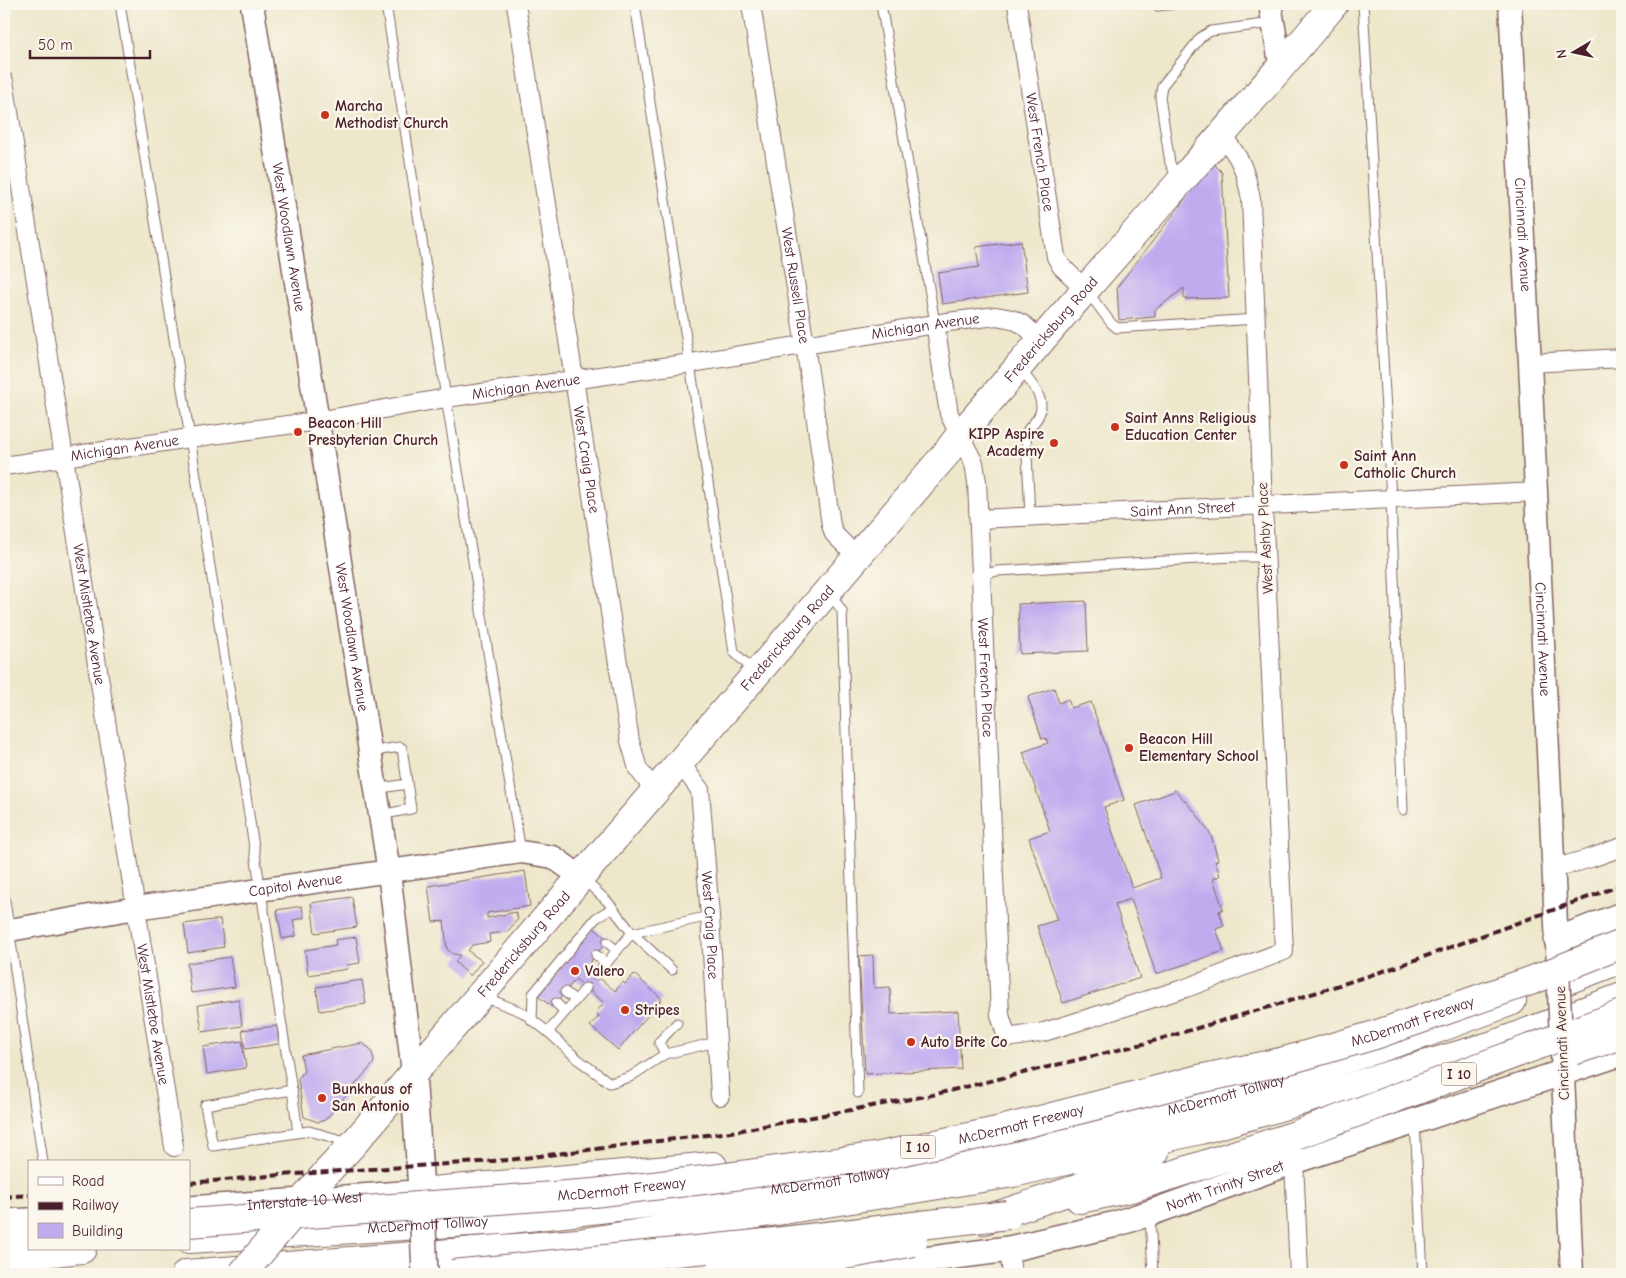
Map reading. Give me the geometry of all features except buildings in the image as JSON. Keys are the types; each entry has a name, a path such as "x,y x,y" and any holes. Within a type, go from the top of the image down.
{"main road":[{"name":"Fredericksburg Road","path":"242,1274 945,455 1085,289 1281,68 1334,4"},
{"path":"1557,940 1622,915"},
{"name":"McDermott Freeway","path":"190,1222 594,1193 880,1156 997,1131 1199,1079 1285,1061 1357,1040 1533,980 1622,944"},
{"name":"McDermott Tollway","path":"190,1239 502,1220 809,1185 949,1160 1122,1122 1210,1100 1278,1080 1414,1037 1622,959"},
{"name":"McDermott Tollway","path":"186,1274 578,1243 1013,1173 1200,1130 1490,1046 1622,997"},
{"name":"I 10","path":"452,1274 688,1251 1008,1215 1135,1187 1295,1148 1622,1014"},
{"path":"1295,1148 1622,1036"},
{"name":"North Trinity Street","path":"816,1274 866,1271 1009,1249 1112,1225 1150,1213 1295,1148 1415,1121 1622,1053"},
{"name":"West Woodlawn Avenue","path":"413,1074 425,1274"},
{"path":"421,1198 644,1172 875,1154 1000,1140 1122,1122"},
{"path":"798,1274 935,1236 1076,1189 1200,1130"},
{"name":"Interstate 10 West","path":"190,1209 298,1207 421,1198"},
{"path":"717,1274 857,1253 932,1239 1008,1215"},
{"path":"4,1222 28,1221"},
{"path":"4,1237 28,1235"},
{"path":"4,1257 72,1250"}],"street":[{"name":"West Woodlawn Avenue","path":"252,4 389,872 413,1074"},
{"name":"West Craig Place","path":"516,4 630,741 638,769 655,791"},
{"name":"West Russell Place","path":"751,4 805,345 831,525 834,534 857,557"},
{"name":"West French Place","path":"1017,4 1056,257 1061,266 1085,289"},
{"name":"Cincinnati Avenue","path":"1510,4 1530,362 1572,1274"},
{"path":"1271,13 1281,68"},
{"name":"West Mistletoe Avenue","path":"4,81 174,1147"},
{"name":"West Ashby Place","path":"1006,1038 1044,1032 1167,994 1284,951 1251,199 1245,170 1235,151 1221,134"},
{"name":"Michigan Avenue","path":"4,466 318,421 446,398 690,363 935,323 996,316 1012,318 1024,325 1041,341"},
{"name":"West French Place","path":"935,323 949,414 974,463 982,575 1000,1015 1006,1038"},
{"path":"1530,362 1622,358"},
{"name":"Saint Ann Street","path":"979,518 1536,492"},
{"name":"West Craig Place","path":"680,762 700,790 710,916 720,1096"},
{"path":"1553,869 1622,847"},
{"name":"Capitol Avenue","path":"7,930 136,908 520,852 553,857 581,877"},
{"path":"1295,1148 1299,1274"},
{"path":"1009,1249 1012,1274"}],"lane":[{"path":"120,4 298,1132"},
{"path":"386,4 446,398 520,852"},
{"path":"635,4 734,652 757,673"},
{"path":"882,4 935,323"},
{"path":"1156,4 1158,6 1175,4"},
{"path":"1363,4 1391,499 1403,810"},
{"path":"1179,183 1170,163 1160,97 1162,86 1202,37 1211,31 1271,13"},
{"path":"1085,289 1117,328 1256,319"},
{"path":"1019,368 1036,391 1040,402 1038,418 1028,428 1026,434 1030,516"},
{"path":"982,575 1007,571 1232,557 1266,557"},
{"path":"829,590 842,611 858,1093"},
{"path":"369,752 401,748 411,809 379,816"},
{"path":"375,789 407,784"},
{"path":"581,877 607,901 632,933 672,970"},
{"path":"4,894 7,930 43,1160"},
{"path":"532,1021 532,994 540,990 590,929 596,918 613,908"},
{"path":"596,975 632,933 710,916"},
{"path":"607,942 617,951"},
{"path":"596,955 606,964"},
{"path":"548,1032 586,988"},
{"path":"565,992 575,1000"},
{"path":"480,995 522,1012 548,1032 580,1061 610,1083 630,1077 665,1054 717,1042"},
{"path":"556,1003 564,1012"},
{"path":"665,1054 659,1042 677,1023"},
{"path":"292,1090 205,1105 213,1146 309,1131 354,1143"},
{"path":"1415,1121 1423,1274"},
{"path":"1150,1213 1153,1274"}],"railway":[{"path":"190,1183 509,1160 731,1132 932,1095 1143,1044 1286,1002 1393,968 1622,885"},
{"path":"4,1197 28,1195"}],"place":[{"name":"Marcha Methodist Church","path":"325,115"},
{"name":"Saint Anns Religious Education Center","path":"1115,427"},
{"name":"Beacon Hill Presbyterian Church","path":"298,432"},
{"name":"KIPP Aspire Academy","path":"1054,443"},
{"name":"Saint Ann Catholic Church","path":"1344,465"},
{"name":"Beacon Hill Elementary School","path":"1129,748"},
{"name":"Valero","path":"575,971"},
{"name":"Stripes","path":"625,1010"},
{"name":"Auto Brite Co","path":"911,1042"},
{"name":"Bunkhaus of San Antonio","path":"322,1098"}]}
